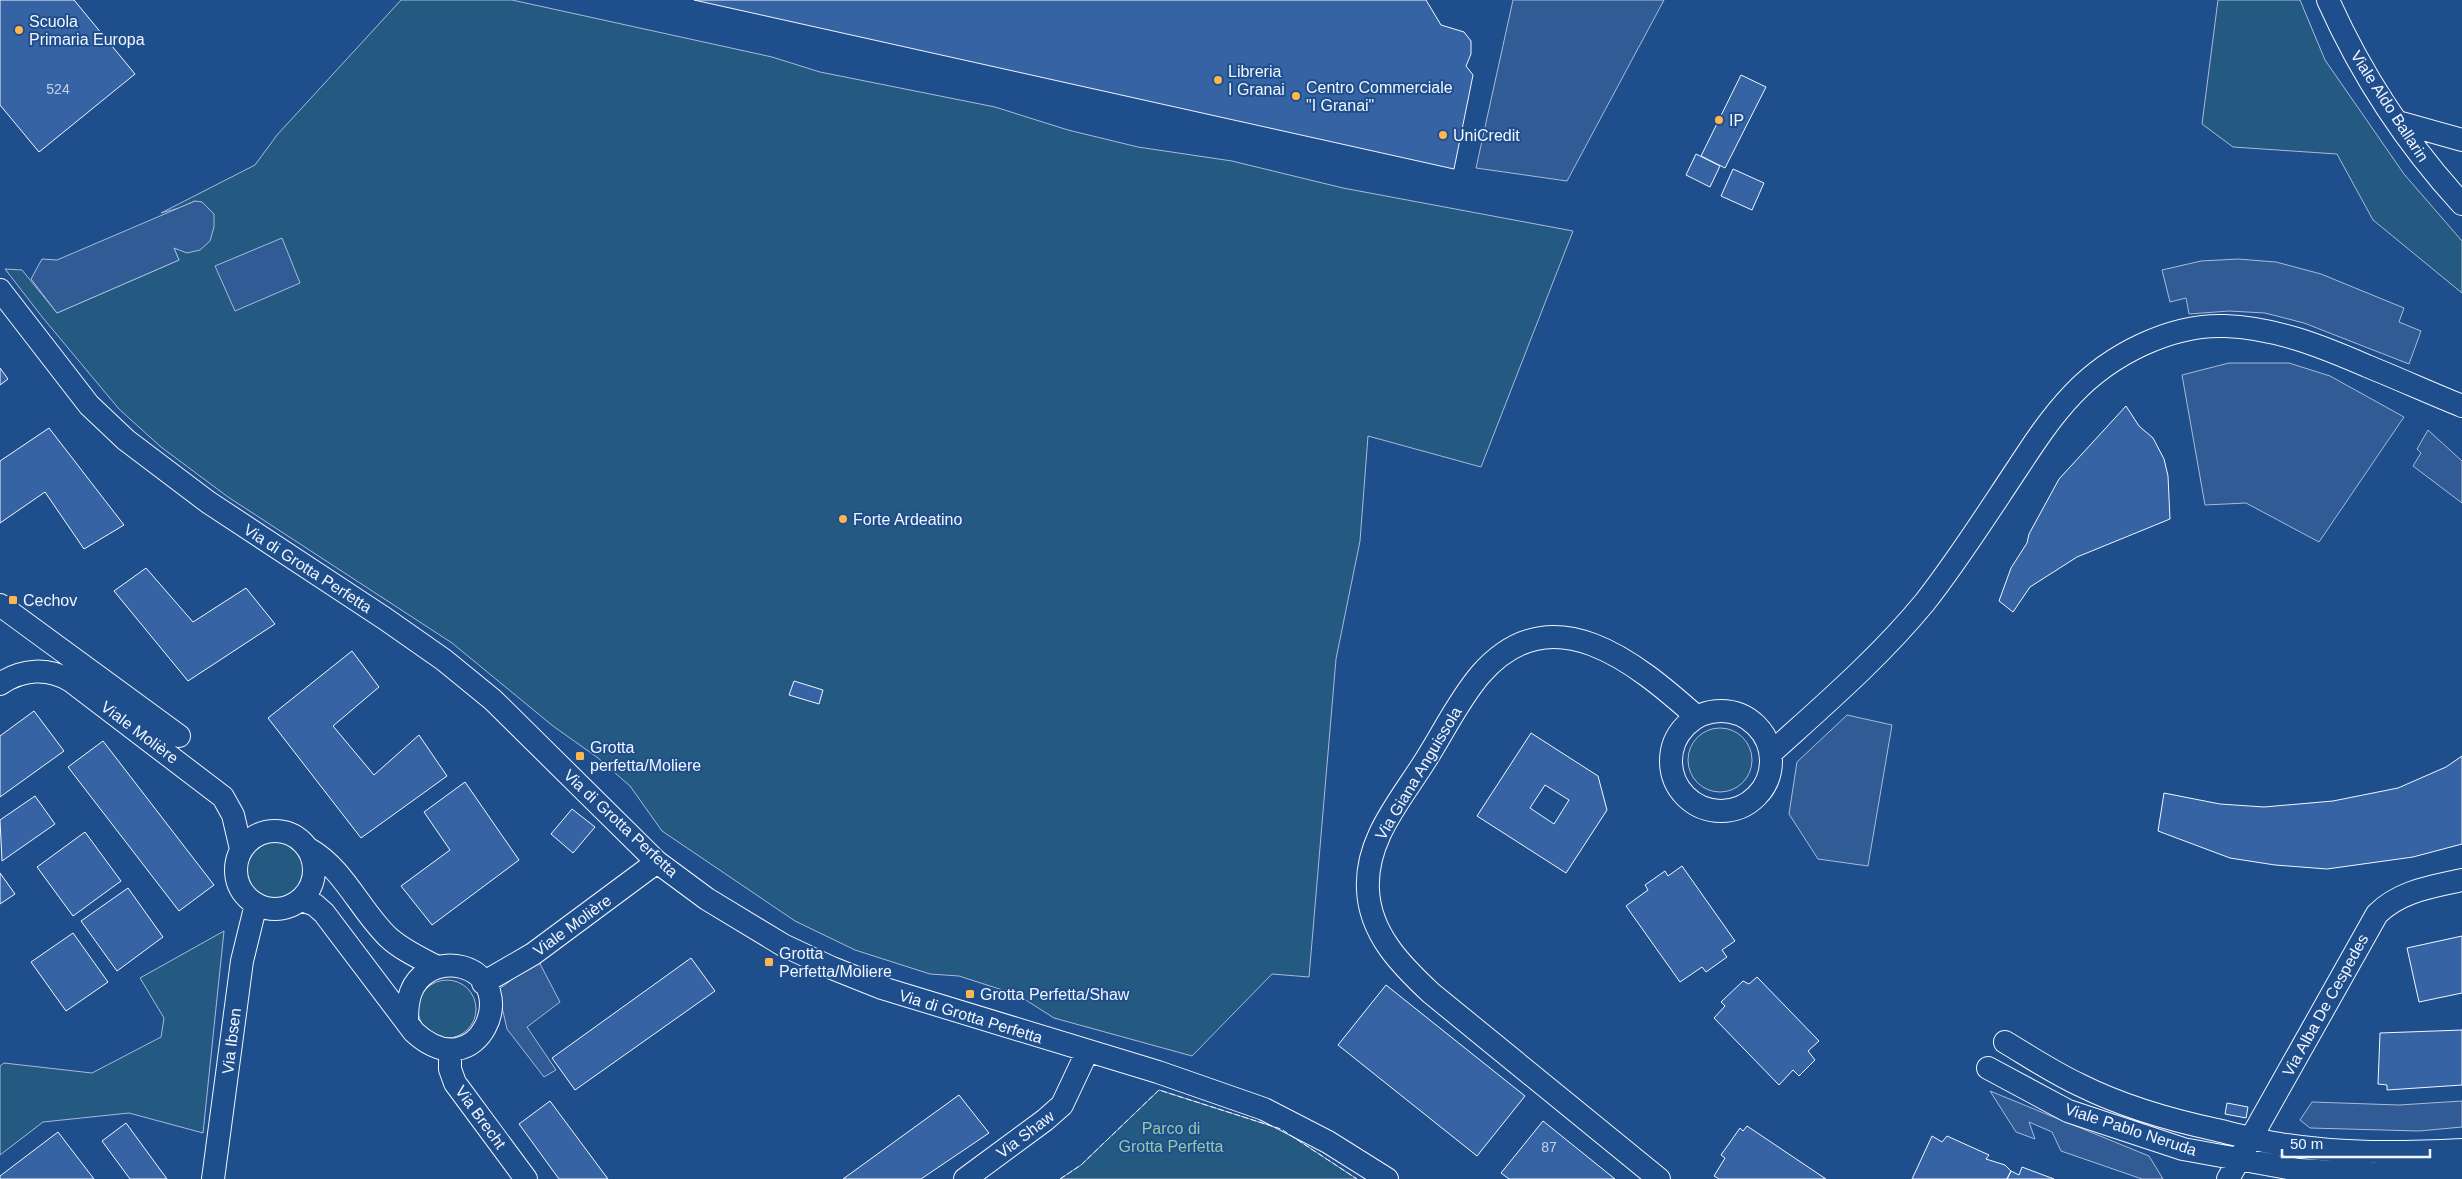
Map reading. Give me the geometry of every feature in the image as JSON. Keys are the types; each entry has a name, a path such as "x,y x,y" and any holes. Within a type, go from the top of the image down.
{"street":[{"name":"Viale Aldo Ballarin","path":"2328,0 2354,54 2398,122 2432,170 2462,204"},
{"path":"2398,122 2462,140"},
{"name":"Via di Grotta Perfetta","path":"0,290 89,404 126,440 208,502 384,618 444,660 493,700 657,862 728,913 783,945 832,968 901,995 1183,1080 1264,1109 1328,1142 1387,1179"},
{"path":"1771,753 1872,661 1916,613 1952,567 2051,418 2074,392 2105,366 2139,347 2179,331 2223,326 2255,328 2287,335 2317,345 2462,406"},
{"name":"Viale Molière","path":"0,605 140,719 223,796 233,815 241,849"},
{"name":"Via Giana Anguissola","path":"1659,1179 1439,1000 1404,968 1383,940 1375,922 1369,903 1368,873 1378,837 1469,691 1498,657 1519,644 1539,639 1563,638 1575,639 1602,648 1630,662 1655,679 1697,717"},
{"name":"Viale Molière","path":"0,684 18,674 31,672 56,674 71,680 140,719 179,736"},
{"path":"1720,711 1744,716 1762,731 1771,753 1769,777 1756,797 1735,809 1723,811 1700,806 1681,790 1675,780 1672,762 1674,744 1679,733 1697,717 1720,711"},
{"path":"278,830 289,832 300,839 308,849 313,859 314,870 312,882 302,900 278,909 256,904 246,896 237,880 236,861 241,849 257,834 278,830"},
{"path":"308,849 323,858 387,936 405,949 437,966"},
{"name":"Viale Molière","path":"483,983 533,954 657,862"},
{"name":"Via Alba De Cespedes","path":"2233,1170 2377,914 2392,901 2406,894 2462,880"},
{"path":"302,900 315,905 324,913 407,1020 414,1032 427,1044 450,1050 464,1048 475,1042 486,1030 491,1014 491,999 483,983 467,969 453,965 437,966 421,976 409,993 407,1020"},
{"name":"Via Ibsen","path":"214,1179 242,961 256,904"},
{"name":"Viale Pablo Neruda","path":"2005,1042 2056,1073 2116,1101 2172,1119 2251,1138 2282,1145 2332,1150 2390,1153 2462,1150"},
{"name":"Via Brecht","path":"450,1050 450,1069 455,1083 526,1179"},
{"name":"Via Shaw","path":"965,1179 1054,1113 1067,1097 1087,1052"},
{"name":"Viale Pablo Neruda","path":"1988,1068 2068,1110 2176,1147 2233,1170 2416,1174 2462,1172"}],"green space":[{"path":"401,0 512,0 772,57 820,72 995,107 1068,130 1138,147 1232,161 1343,188 1573,231 1481,467 1368,436 1360,541 1336,659 1309,977 1272,974 1192,1056 1054,1018 1018,995 959,976 930,974 855,950 795,921 662,831 630,786 598,758 553,726 452,643 228,497 161,447 119,409 5,269 22,270 57,313 179,260 174,248 195,201 161,213 255,165 277,135"},
{"path":"2218,0 2300,0 2325,60 2404,174 2462,241 2462,293 2373,220 2337,154 2233,147 2202,124"},
{"path":"1720,728 1738,734 1746,742 1752,760 1746,778 1738,786 1720,792 1702,786 1694,778 1688,760 1694,742 1702,734"},
{"path":"269,840 281,840 296,848 304,863 304,875 296,890 281,898 269,898 254,890 246,875 246,863 254,848"},
{"path":"224,931 203,1133 129,1113 43,1122 0,1155 0,1066 4,1063 92,1073 161,1037 164,1018 140,978"},
{"path":"447,980 458,982 471,993 476,1009 474,1020 463,1033 447,1038 436,1036 423,1025 418,1009 420,998 431,985"},
{"name":"Parco di Grotta Perfetta","path":"1159,1090 1281,1129 1357,1179 1060,1179 1081,1165"}],"shaded area":[{"path":"1513,0 1664,0 1567,181 1476,168"},
{"path":"195,201 202,202 214,214 214,227 210,241 200,250 187,253 174,248 179,260 57,313 31,279 42,259 57,260"},
{"path":"282,238 300,283 235,311 215,266"},
{"path":"2238,259 2276,262 2321,274 2404,308 2399,322 2421,331 2409,364 2304,323 2265,313 2229,311 2189,314 2186,298 2170,302 2162,270 2201,261"},
{"path":"2229,363 2289,363 2330,376 2404,417 2319,542 2246,503 2205,505 2182,375"},
{"path":"2428,430 2462,461 2462,503 2413,466 2421,453 2417,449"},
{"path":"1847,715 1892,725 1868,866 1818,859 1789,814 1797,762"},
{"path":"538,960 560,1002 527,1027 556,1070 544,1077 507,1029 498,990"},
{"path":"1990,1091 2149,1156 2163,1179 2142,1179 2061,1151 2052,1132 2029,1122 2035,1139 2016,1132"},
{"path":"2462,1101 2462,1127 2419,1131 2310,1128 2300,1120 2312,1102 2399,1105"}],"building":[{"path":"0,0 74,0 135,74 39,152 0,105"},
{"name":"Centro Commerciale \"I Granai\"","path":"694,0 1426,0 1441,25 1464,32 1471,41 1471,54 1466,66 1473,75 1454,169"},
{"path":"1741,75 1766,87 1725,168 1701,156"},
{"path":"1696,154 1720,166 1710,187 1686,175"},
{"path":"1733,169 1764,183 1752,210 1721,196"},
{"path":"0,368 8,379 0,385"},
{"path":"2126,406 2139,426 2153,438 2164,459 2168,476 2170,519 2077,557 2030,587 2013,612 1999,601 2011,568 2027,543 2029,534 2059,479"},
{"path":"49,428 124,525 84,549 45,492 0,523 0,461"},
{"path":"146,568 193,622 246,588 275,624 188,681 114,591"},
{"path":"352,651 379,687 333,726 374,775 419,735 447,776 361,838 268,718"},
{"path":"794,681 823,690 819,704 789,695"},
{"path":"34,711 64,751 0,797 0,736"},
{"path":"1531,733 1598,776 1607,810 1566,873 1477,816","holes":["1545,785 1569,800 1554,824 1530,808"]},
{"path":"103,741 214,885 179,911 68,767"},
{"path":"2462,756 2462,844 2413,857 2327,869 2275,865 2230,858 2158,831 2164,793 2220,804 2264,807 2333,801 2398,788 2446,767"},
{"path":"465,782 519,860 432,925 401,886 450,850 424,812"},
{"path":"35,796 55,824 2,861 0,820"},
{"path":"572,809 595,827 573,853 551,834"},
{"path":"85,832 121,881 73,916 37,867"},
{"path":"1682,866 1735,941 1722,950 1727,957 1706,972 1702,967 1680,982 1626,906 1648,890 1645,885 1665,871 1668,876"},
{"path":"0,873 15,894 0,904"},
{"path":"128,888 163,937 117,971 81,921"},
{"path":"73,933 108,982 66,1011 31,962"},
{"path":"2462,936 2462,993 2419,1002 2407,948"},
{"path":"691,958 715,991 575,1090 552,1058"},
{"path":"1757,977 1819,1041 1808,1051 1815,1060 1799,1076 1793,1070 1779,1085 1714,1018 1725,1006 1721,1002 1743,981 1749,984"},
{"path":"1386,985 1525,1096 1477,1156 1338,1045"},
{"path":"2462,1030 2462,1085 2387,1090 2387,1085 2378,1084 2380,1033"},
{"path":"959,1095 989,1133 921,1179 843,1179"},
{"path":"550,1101 608,1179 559,1179 519,1124"},
{"path":"2227,1103 2248,1107 2246,1118 2225,1114"},
{"path":"1543,1121 1615,1179 1509,1179 1501,1173"},
{"path":"126,1123 167,1179 130,1179 102,1141"},
{"path":"1747,1126 1826,1179 1719,1179 1714,1176 1725,1158 1721,1155 1740,1128 1743,1131"},
{"path":"58,1132 94,1179 0,1179 0,1176"},
{"path":"1932,1136 1942,1142 1947,1136 1989,1155 1986,1159 2005,1165 2011,1171 2007,1179 1912,1179"},
{"path":"2022,1167 2054,1179 2007,1179 2011,1171 2019,1175"}],"fence":[{"path":"1060,1179 1081,1165 1159,1090 1281,1129 1357,1179"}],"place":[{"name":"Scuola Primaria Europa","path":"19,30"},
{"name":"Libreria I Granai","path":"1218,80"},
{"name":"Centro Commerciale \"I Granai\"","path":"1296,96"},
{"name":"IP","path":"1719,120"},
{"name":"UniCredit","path":"1443,135"},
{"name":"Forte Ardeatino","path":"843,519"},
{"name":"Cechov","path":"13,600"},
{"name":"Grotta perfetta/Moliere","path":"580,756"},
{"name":"Grotta Perfetta/Moliere","path":"769,962"},
{"name":"Grotta Perfetta/Shaw","path":"970,994"}]}
